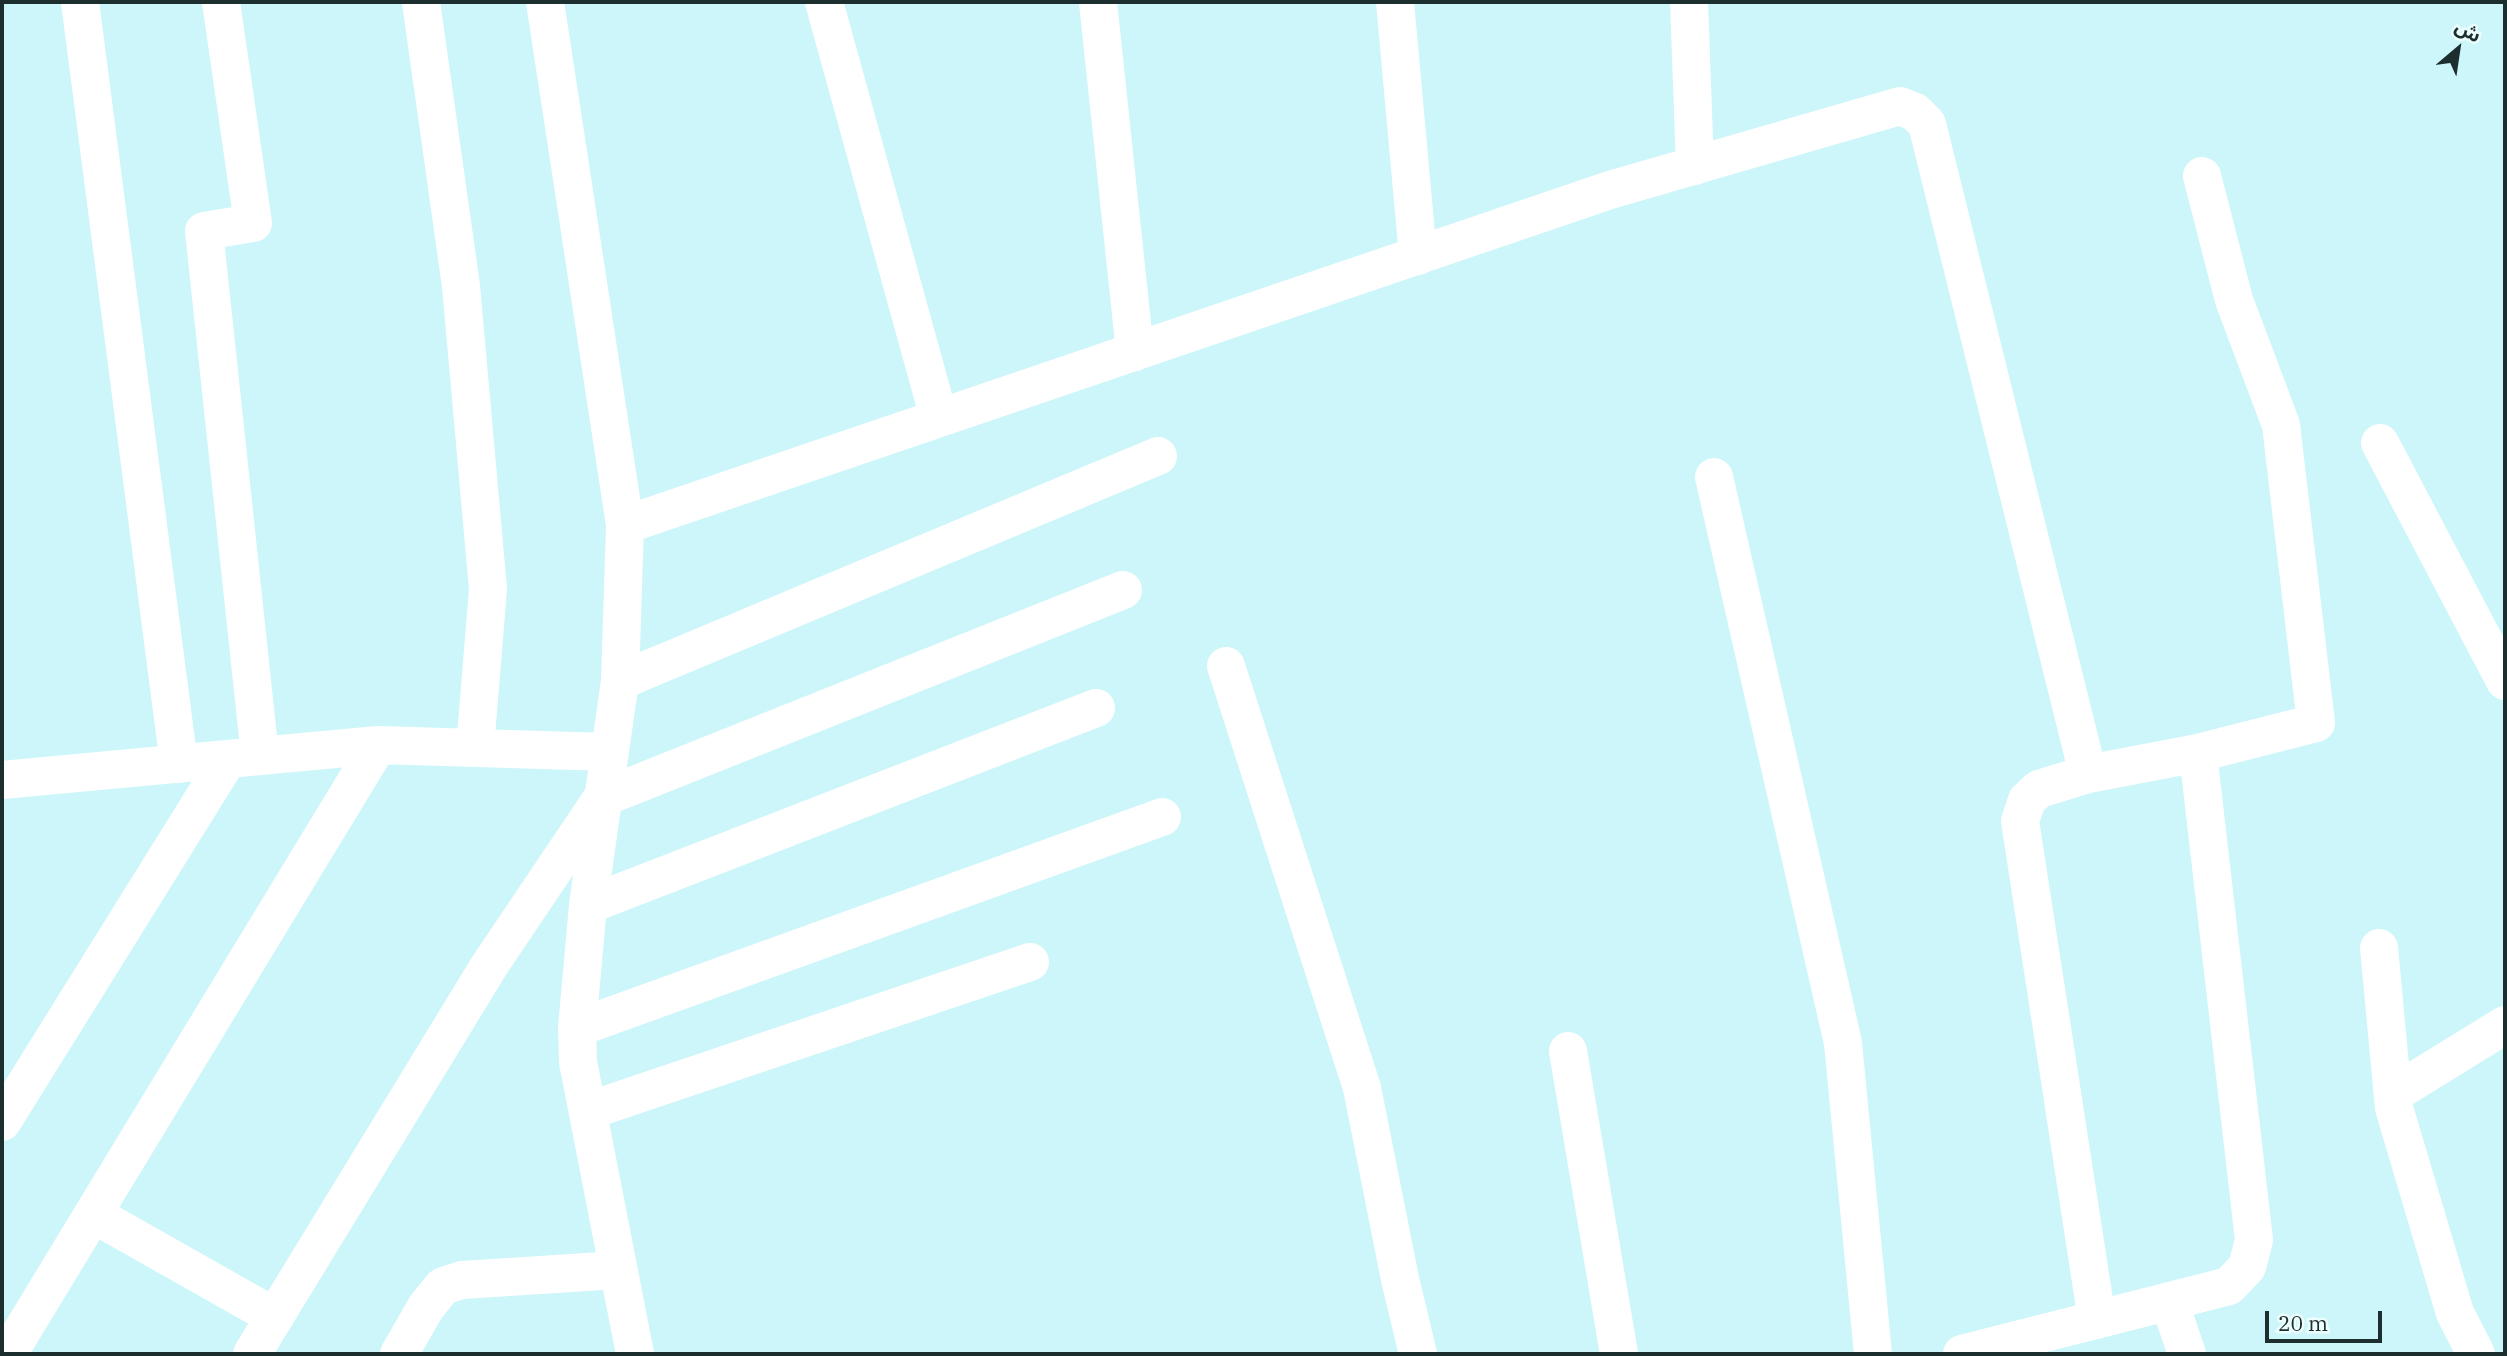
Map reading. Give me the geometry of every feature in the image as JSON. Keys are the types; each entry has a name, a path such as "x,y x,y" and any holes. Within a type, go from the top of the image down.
{"street":[{"path":"80,2 179,764"},
{"path":"2,1122 244,757 204,231 253,223 221,2"},
{"path":"421,2 461,286 488,589 475,748"},
{"path":"545,2 625,525 620,681 589,905 578,1028 578,1062 635,1354"},
{"path":"824,2 939,418"},
{"path":"1098,2 1135,352"},
{"path":"1395,2 1418,256"},
{"path":"1689,2 1695,166"},
{"path":"625,525 1610,190 1900,106 1915,112 1927,124 2088,774"},
{"path":"2097,1320 2020,821 2027,800 2039,789 2088,774 2198,753 2316,723 2281,425 2234,300 2202,176"},
{"path":"2380,443 2505,681"},
{"path":"620,681 1158,456"},
{"path":"1714,477 1843,1043 1873,1354"},
{"path":"252,1354 489,966 602,797 1123,590"},
{"path":"1226,666 1362,1088 1400,1279 1418,1354"},
{"path":"589,905 1096,708"},
{"path":"2,780 378,745 609,752"},
{"path":"8,1354 378,745"},
{"path":"1962,1354 2229,1286 2247,1267 2254,1240 2198,753"},
{"path":"578,1028 1162,817"},
{"path":"2379,948 2394,1108 2455,1313 2476,1354"},
{"path":"588,1111 1030,962"},
{"path":"2393,1094 2505,1025"},
{"path":"1568,1051 1619,1354"},
{"path":"93,1214 275,1317"},
{"path":"399,1354 426,1307 443,1286 462,1280 618,1270"},
{"path":"2169,1301 2187,1354"},
{"path":"2495,1354 2505,1348"}]}
